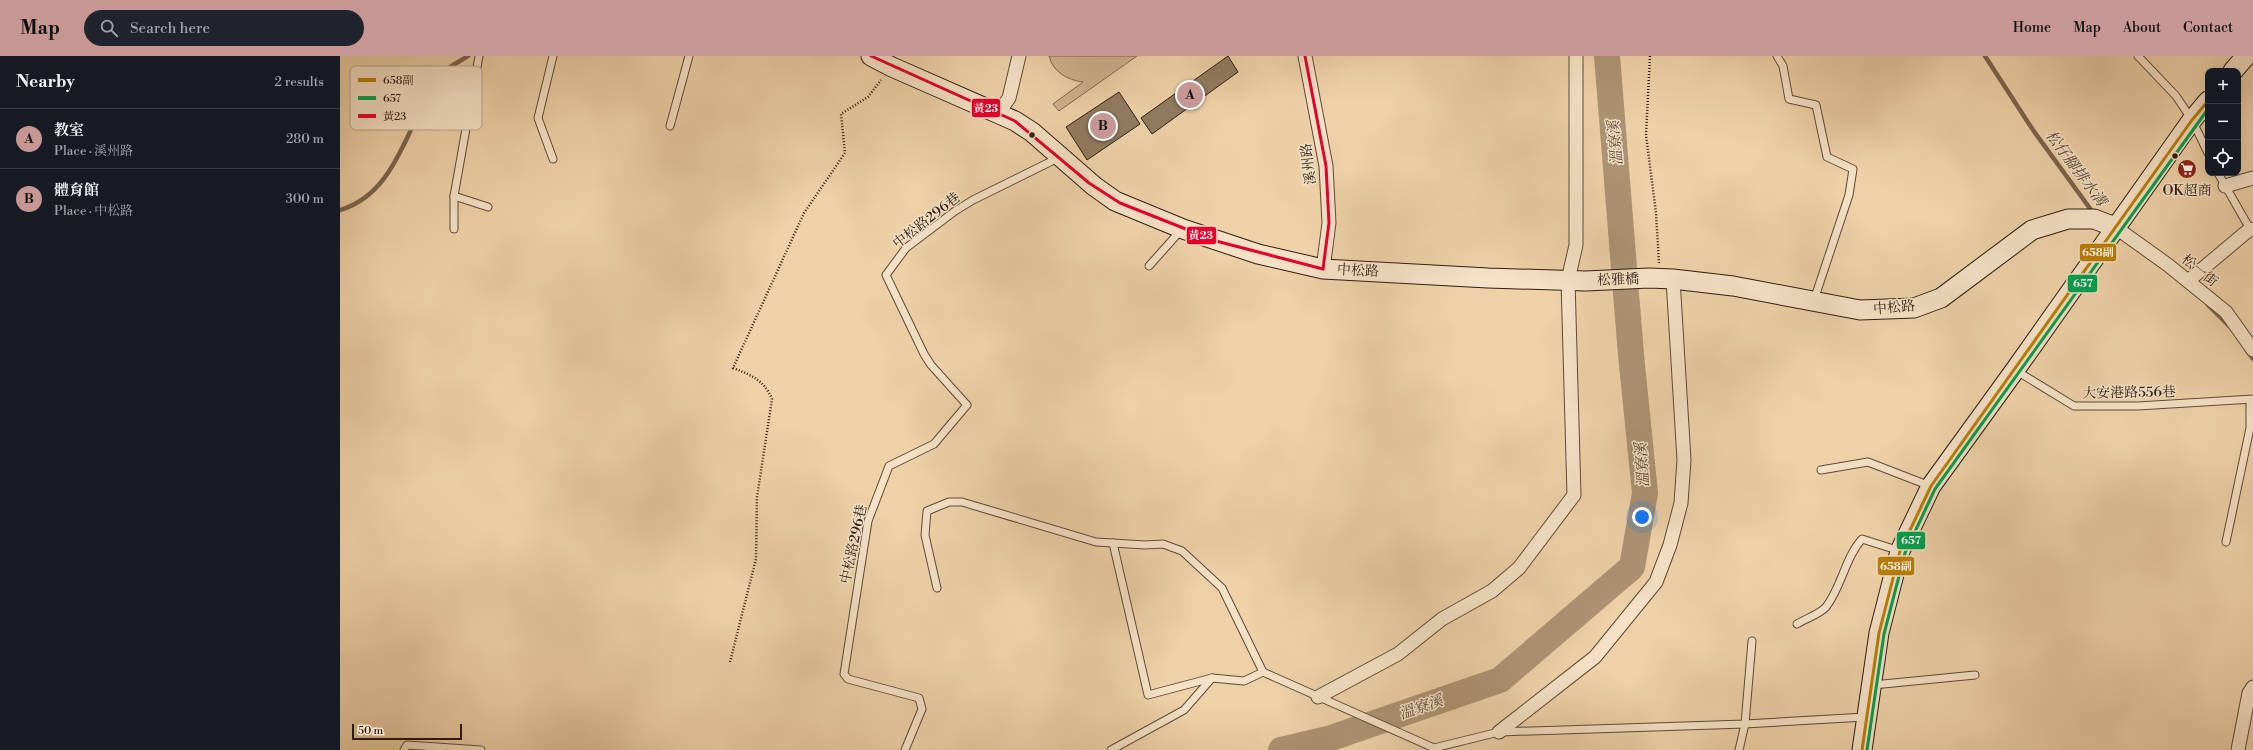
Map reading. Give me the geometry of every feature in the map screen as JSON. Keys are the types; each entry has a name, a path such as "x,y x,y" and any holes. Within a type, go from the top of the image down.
{"street":[{"name":"中松路","path":"871,56 892,67 999,112 1032,132 1094,186 1115,201 1183,229 1258,254 1323,269 1577,281"},
{"path":"999,112 1009,98 1019,56"},
{"name":"溪州路","path":"1305,56 1326,166 1329,224 1323,269"},
{"path":"1318,697 1398,654 1442,619 1492,591 1519,568 1574,495 1577,281 1576,56"},
{"path":"2236,68 2246,56"},
{"path":"1862,750 1879,633 1900,551 1930,486 2015,370 2192,120 2206,104"},
{"path":"2225,186 2253,178"},
{"name":"中松路","path":"1661,279 1733,286 1814,300 1860,310 1914,308 1941,298 2032,230 2068,219 2094,220 2115,227"},
{"name":"松一街","path":"2115,227 2188,281 2226,312 2253,350"},
{"path":"2188,281 2251,230"},
{"path":"1499,732 1595,657 1656,582 1670,545 1681,503 1684,460 1661,279"},
{"name":"松雅橋","path":"1577,281 1661,279"},
{"path":"2238,750 2249,693 2253,687"}],"lane":[{"path":"477,66 479,56"},
{"path":"552,56 538,118 553,159"},
{"path":"670,126 690,56"},
{"path":"1777,56 1783,66 1789,99 1816,105 1827,157 1853,169 1849,195 1814,300"},
{"path":"2138,56 2176,96 2192,120 2205,147"},
{"path":"454,229 454,196 466,130"},
{"name":"中松路296巷","path":"905,750 922,709 919,698 848,679 844,674 868,521 889,466 934,444 966,405 931,365 924,354 886,275 906,248 955,212 973,200 1060,157"},
{"path":"2220,176 2251,230"},
{"path":"454,196 488,207"},
{"path":"1149,266 1183,229"},
{"name":"大安港路556巷","path":"2015,370 2074,406 2138,406 2252,399"},
{"path":"2226,542 2250,428 2252,399"},
{"path":"1821,470 1868,462 1930,486"},
{"path":"937,588 925,535 927,511 949,502 962,502 1096,542 1145,545 1163,544 1182,551 1222,588 1263,672 1434,748 1499,732 1745,724 1867,717"},
{"path":"1797,624 1825,608 1838,588 1855,546 1862,539 1900,551"},
{"path":"1113,543 1148,695 1212,678 1244,680 1263,672"},
{"path":"1740,750 1745,724 1752,641"},
{"path":"1871,685 1975,675"},
{"path":"1110,750 1184,710 1212,678"},
{"path":"404,750 408,745 481,750"}],"path":[{"path":"1650,56 1646,135 1656,213 1661,279"},
{"path":"730,662 756,559 757,497 772,399 767,388 754,376 733,368 804,213 845,153 841,114 868,97 892,67"}],"shaded area":[{"path":"1049,56 1137,56 1059,111 1053,104 1083,82 1066,77 1057,71"}],"building":[{"path":"1228,56 1238,72 1152,134 1141,118"},
{"path":"1119,92 1140,124 1087,160 1066,127"}],"waterway":[{"path":"452,66 468,56"},
{"name":"溫寮溪","path":"1281,750 1328,739 1500,680 1632,567 1645,493 1631,355 1607,56"},
{"name":"松仔腳排水溝","path":"1985,56 2033,130 2094,214"},
{"path":"340,210 360,201 377,187 390,170 411,130"},
{"name":"松仔腳排水溝","path":"2208,305 2229,326"},
{"name":"松仔腳排水溝","path":"2248,352 2253,359"}],"transit line":[{"name":"黃23","path":"871,56 1015,121 1089,183 1120,203 1216,241 1323,269"},
{"name":"黃23","path":"1305,56 1326,166 1329,223 1323,269"},
{"name":"658副","path":"1862,750 1879,633 1900,551 1931,486 2192,120 2205,104"},
{"name":"657","path":"1867,750 1884,634 1905,553 1935,489 2205,113"}],"place":[{"name":"教室","path":"1190,95"},
{"name":"體育館","path":"1103,126"},
{"name":"OK超商","path":"2187,169"}]}
